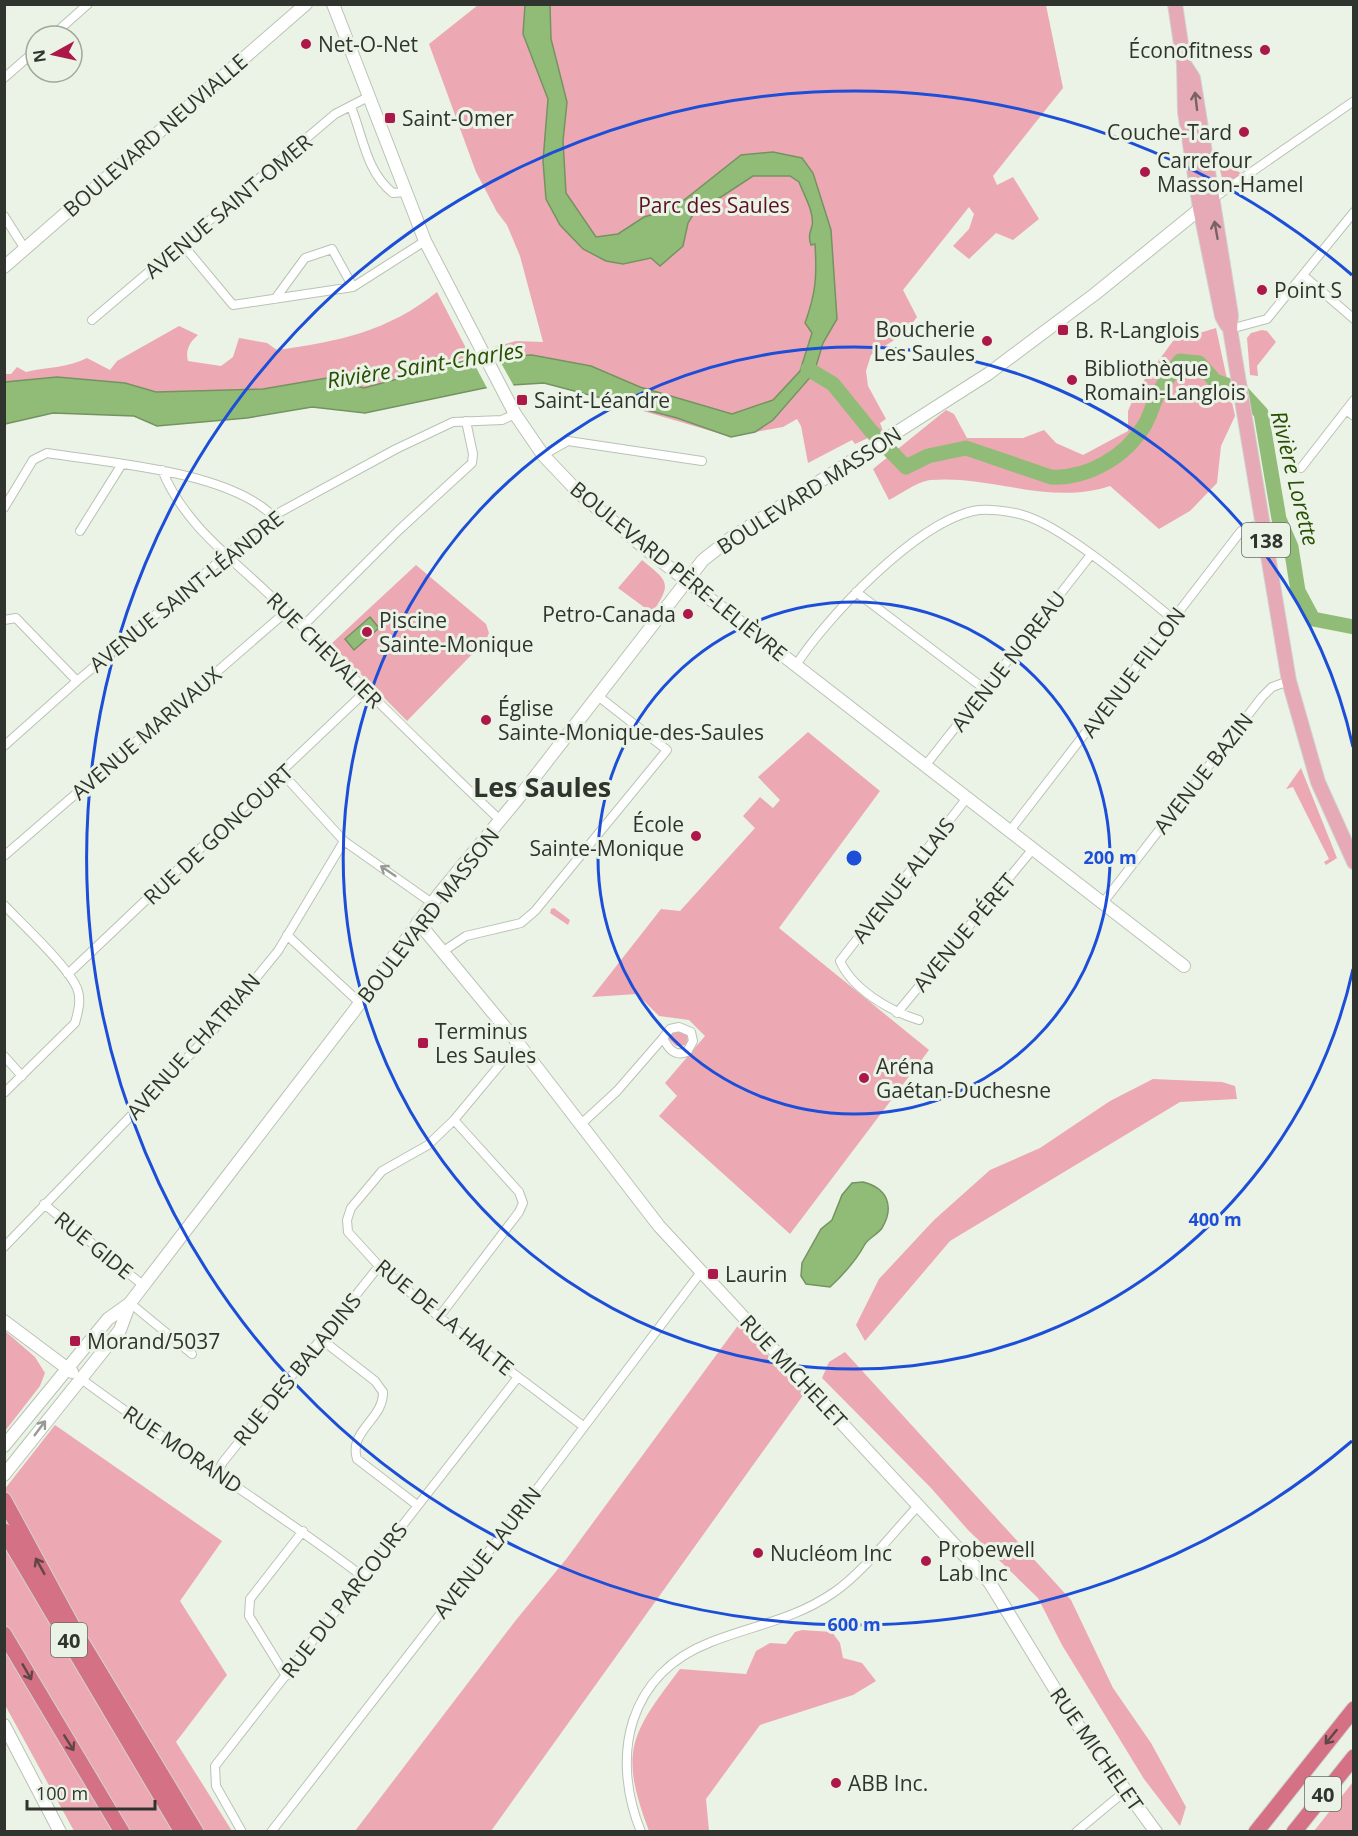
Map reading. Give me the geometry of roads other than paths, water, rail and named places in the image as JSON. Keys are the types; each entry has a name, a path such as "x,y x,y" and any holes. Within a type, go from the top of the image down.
{"highway":[{"path":"6,1503 78,1636 195,1832"},
{"name":"40","path":"4,1531 182,1832"},
{"name":"40","path":"4,1634 122,1832"},
{"path":"78,1636 133,1750"},
{"name":"40","path":"1256,1832 1353,1709"},
{"name":"40","path":"1294,1832 1353,1757"},
{"path":"1246,1832 1308,1765"}],"main road":[{"name":"BOULEVARD NEUVIALLE","path":"4,267 306,4"},
{"name":"BOULEVARD PÈRE-LELIÈVRE","path":"333,4 425,241 515,414 543,455 580,494 686,581 1184,966"},
{"name":"138","path":"1175,4 1184,64 1193,78 1206,204 1231,315 1230,329 1289,681 1318,782 1353,862"},
{"name":"BOULEVARD MASSON","path":"4,1446 108,1319 130,1303 144,1286 360,1003 432,903 501,821 703,560 731,537 1006,361 1095,294 1206,204"},
{"name":"RUE MICHELET","path":"418,922 518,1043 659,1226 990,1583 1072,1717 1124,1792 1156,1832"},
{"name":"BOULEVARD MASSON","path":"4,1475 120,1330 130,1303"},
{"name":"RUE MORAND","path":"4,1321 80,1378"},
{"path":"4,1725 60,1832"},
{"path":"4,1741 24,1766"}],"street":[{"path":"66,24 88,4"},
{"path":"4,78 24,60"},
{"name":"AVENUE SAINT-OMER","path":"92,320 336,114 368,97"},
{"name":"BOULEVARD MASSON","path":"1206,204 1353,101"},
{"path":"351,107 364,149 377,176 393,193 405,192"},
{"path":"1230,329 1267,319 1304,276 1353,212"},
{"path":"4,216 25,249"},
{"path":"183,245 232,305 353,287 425,241"},
{"path":"275,299 304,258 332,249 353,287"},
{"path":"1304,276 1353,319"},
{"path":"1302,468 1353,400"},
{"path":"1346,410 1353,416"},
{"name":"AVENUE SAINT-LÉANDRE","path":"4,746 77,681 273,516 396,449 453,422 502,420 515,414"},
{"path":"302,627 399,530 472,463 473,454 466,421"},
{"path":"543,455 568,441 702,461"},
{"path":"4,508 33,460 42,453 162,470 244,496 262,505 273,516"},
{"path":"80,531 122,464"},
{"name":"RUE CHEVALIER","path":"162,470 179,506 226,555 286,611 365,692 501,821"},
{"path":"796,665 807,646 865,581 937,526 974,511 1024,515 1060,534 1173,619"},
{"name":"AVENUE FILLON","path":"1010,832 1240,531 1263,523"},
{"name":"AVENUE NOREAU","path":"925,766 1090,555"},
{"path":"856,592 986,690"},
{"name":"AVENUE MARIVAUX","path":"4,856 286,611"},
{"path":"4,620 16,618 77,681"},
{"name":"AVENUE BAZIN","path":"1102,904 1262,697 1272,687 1289,681"},
{"name":"RUE DE GONCOURT","path":"68,974 365,692"},
{"path":"442,952 466,936 515,925 528,917 667,750 598,696"},
{"path":"282,773 344,841 432,903"},
{"name":"AVENUE ALLAIS","path":"897,1013 845,971 840,961 966,799"},
{"name":"AVENUE CHATRIAN","path":"4,1247 211,1033 278,951 344,841"},
{"name":"AVENUE PÉRET","path":"897,1013 1032,850"},
{"path":"4,905 68,974 78,990 80,1009 75,1023 4,1093"},
{"path":"287,935 360,1003"},
{"path":"897,1013 919,1020"},
{"path":"580,1125 617,1091 663,1038"},
{"name":"RUE DE LA HALTE","path":"518,1043 454,1120 428,1145 381,1171 351,1208 346,1220 348,1232 379,1266 439,1317 584,1426"},
{"path":"4,1056 22,1076"},
{"path":"439,1317 519,1212 523,1203 519,1192 454,1120"},
{"name":"RUE GIDE","path":"44,1204 144,1286"},
{"name":"RUE DES BALADINS","path":"216,1474 223,1462 379,1266"},
{"name":"AVENUE LAURIN","path":"271,1832 701,1272"},
{"path":"130,1303 192,1353"},
{"path":"321,1339 375,1381 382,1392 380,1407 356,1440 354,1450 357,1459 417,1505"},
{"name":"RUE DU PARCOURS","path":"243,1832 216,1786 215,1766 518,1377"},
{"name":"RUE MORAND","path":"80,1378 216,1474 303,1531 362,1576"},
{"path":"641,1832 627,1788 626,1746 638,1709 660,1676 685,1656 710,1642 776,1623 799,1613 835,1592 919,1505"},
{"path":"286,1676 249,1616 249,1607 250,1599 303,1531"},
{"path":"1076,1832 1124,1792"}],"waterway":[{"name":"Rivière Lorette","path":"808,369 833,384 871,431 906,467 928,456 966,448 1051,477 1065,477 1104,464 1127,447 1144,426 1159,392 1180,361 1199,363 1215,381 1239,389 1261,413 1279,519 1291,547 1298,591 1313,619 1354,627"}],"place":[{"name":"Net-O-Net","path":"306,44"},
{"name":"Éconofitness","path":"1265,50"},
{"name":"Saint-Omer","path":"390,118"},
{"name":"Couche-Tard","path":"1244,132"},
{"name":"Carrefour Masson-Hamel","path":"1145,172"},
{"name":"Point S","path":"1262,290"},
{"name":"B. R-Langlois","path":"1063,330"},
{"name":"Boucherie Les Saules","path":"987,341"},
{"name":"Bibliothèque Romain-Langlois","path":"1072,380"},
{"name":"Saint-Léandre","path":"522,400"},
{"name":"Petro-Canada","path":"688,614"},
{"name":"Piscine Sainte-Monique","path":"367,632"},
{"name":"Église Sainte-Monique-des-Saules","path":"486,720"},
{"name":"École Sainte-Monique","path":"696,836"},
{"name":"Terminus Les Saules","path":"423,1043"},
{"name":"Aréna Gaétan-Duchesne","path":"864,1078"},
{"name":"Laurin","path":"713,1274"},
{"name":"Morand/5037","path":"75,1341"},
{"name":"Nucléom Inc","path":"758,1553"},
{"name":"Probewell Lab Inc","path":"926,1561"},
{"name":"ABB Inc.","path":"836,1783"}],"district":[{"name":"Les Saules","path":"542,786"}],"park label":[{"name":"Parc des Saules","path":"714,205"}],"water label":[{"name":"Rivière Saint-Charles","path":"425,364"}]}
